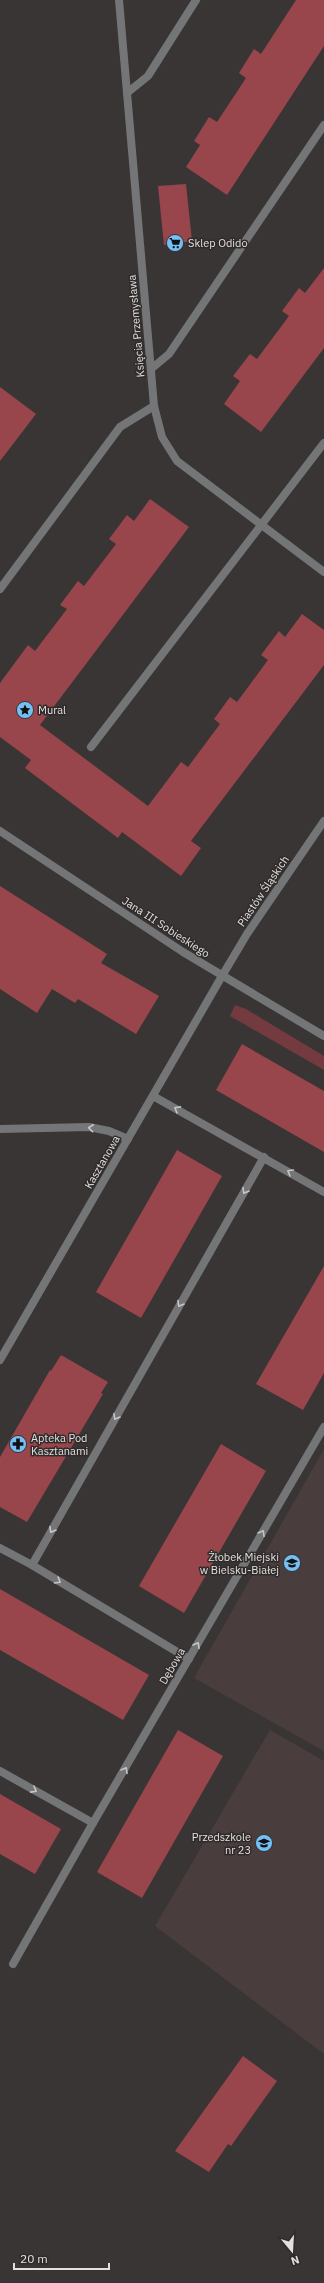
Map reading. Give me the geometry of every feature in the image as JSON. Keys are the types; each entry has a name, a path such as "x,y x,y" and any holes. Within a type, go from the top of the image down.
{"street":[{"name":"Księcia Przemysława","path":"119,0 154,406 162,437 177,461 324,572"},
{"path":"127,93 148,76 196,0"},
{"path":"151,369 169,354 324,125"},
{"path":"0,589 120,427 154,406"},
{"path":"91,747 324,442"},
{"name":"Piastów Śląskich","path":"222,976 247,934 324,821"},
{"name":"Jana III Sobieskiego","path":"0,831 183,952 324,1036"},
{"name":"Kasztanowa","path":"0,1360 222,976"},
{"path":"153,1096 324,1192"},
{"path":"0,1129 90,1127 109,1131 128,1139"},
{"path":"32,1565 264,1157"},
{"name":"Dębowa","path":"13,1964 93,1823 324,1428"},
{"path":"0,1548 32,1565 189,1659"},
{"path":"0,1771 93,1823"}],"shaded area":[{"path":"235,1005 246,1009 324,1056 324,1070 230,1016"},
{"name":"Żłobek Miejski w Bielsku-Białej","path":"324,1449 324,1751 194,1678"},
{"name":"Przedszkole nr 23","path":"270,1730 324,1761 324,2054 155,1926"}],"building":[{"path":"296,0 324,0 324,46 227,195 186,167 200,145 194,141 209,117 217,122 246,78 239,73 254,49 261,54"},
{"path":"186,184 192,241 164,245 158,186"},
{"path":"324,268 324,348 261,432 224,404 240,381 233,376 250,354 257,359 289,316 282,311 299,288 305,293"},
{"path":"0,387 36,414 0,461"},
{"path":"150,499 189,527 40,725 148,806 181,762 188,767 220,724 214,719 230,697 237,702 268,660 261,655 279,631 285,637 302,614 324,630 324,665 191,841 201,848 181,876 122,832 118,838 25,768 31,760 0,737 0,683 28,645 35,651 67,609 60,605 78,581 84,586 116,544 109,539 127,515 134,521"},
{"path":"0,886 107,954 101,963 159,996 136,1034 78,999 75,1003 52,989 37,1013 0,989"},
{"path":"242,1044 324,1091 324,1152 216,1090"},
{"path":"177,1150 222,1176 141,1318 96,1292"},
{"path":"324,1266 324,1373 303,1410 256,1384"},
{"path":"61,1355 108,1382 101,1393 103,1394 27,1522 0,1507 0,1457 50,1370 51,1371"},
{"path":"221,1444 266,1471 184,1613 139,1586"},
{"path":"0,1589 149,1675 123,1720 0,1650"},
{"path":"178,1730 223,1756 142,1898 97,1872"},
{"path":"0,1794 61,1829 35,1874 0,1854"},
{"path":"243,2056 277,2081 231,2146 228,2144 209,2172 175,2151"}],"place":[{"name":"Sklep Odido","path":"175,243"},
{"name":"Mural","path":"25,710"},
{"name":"Apteka Pod Kasztanami","path":"18,1444"},
{"name":"Żłobek Miejski w Bielsku-Białej","path":"292,1563"},
{"name":"Przedszkole nr 23","path":"264,1843"}]}
